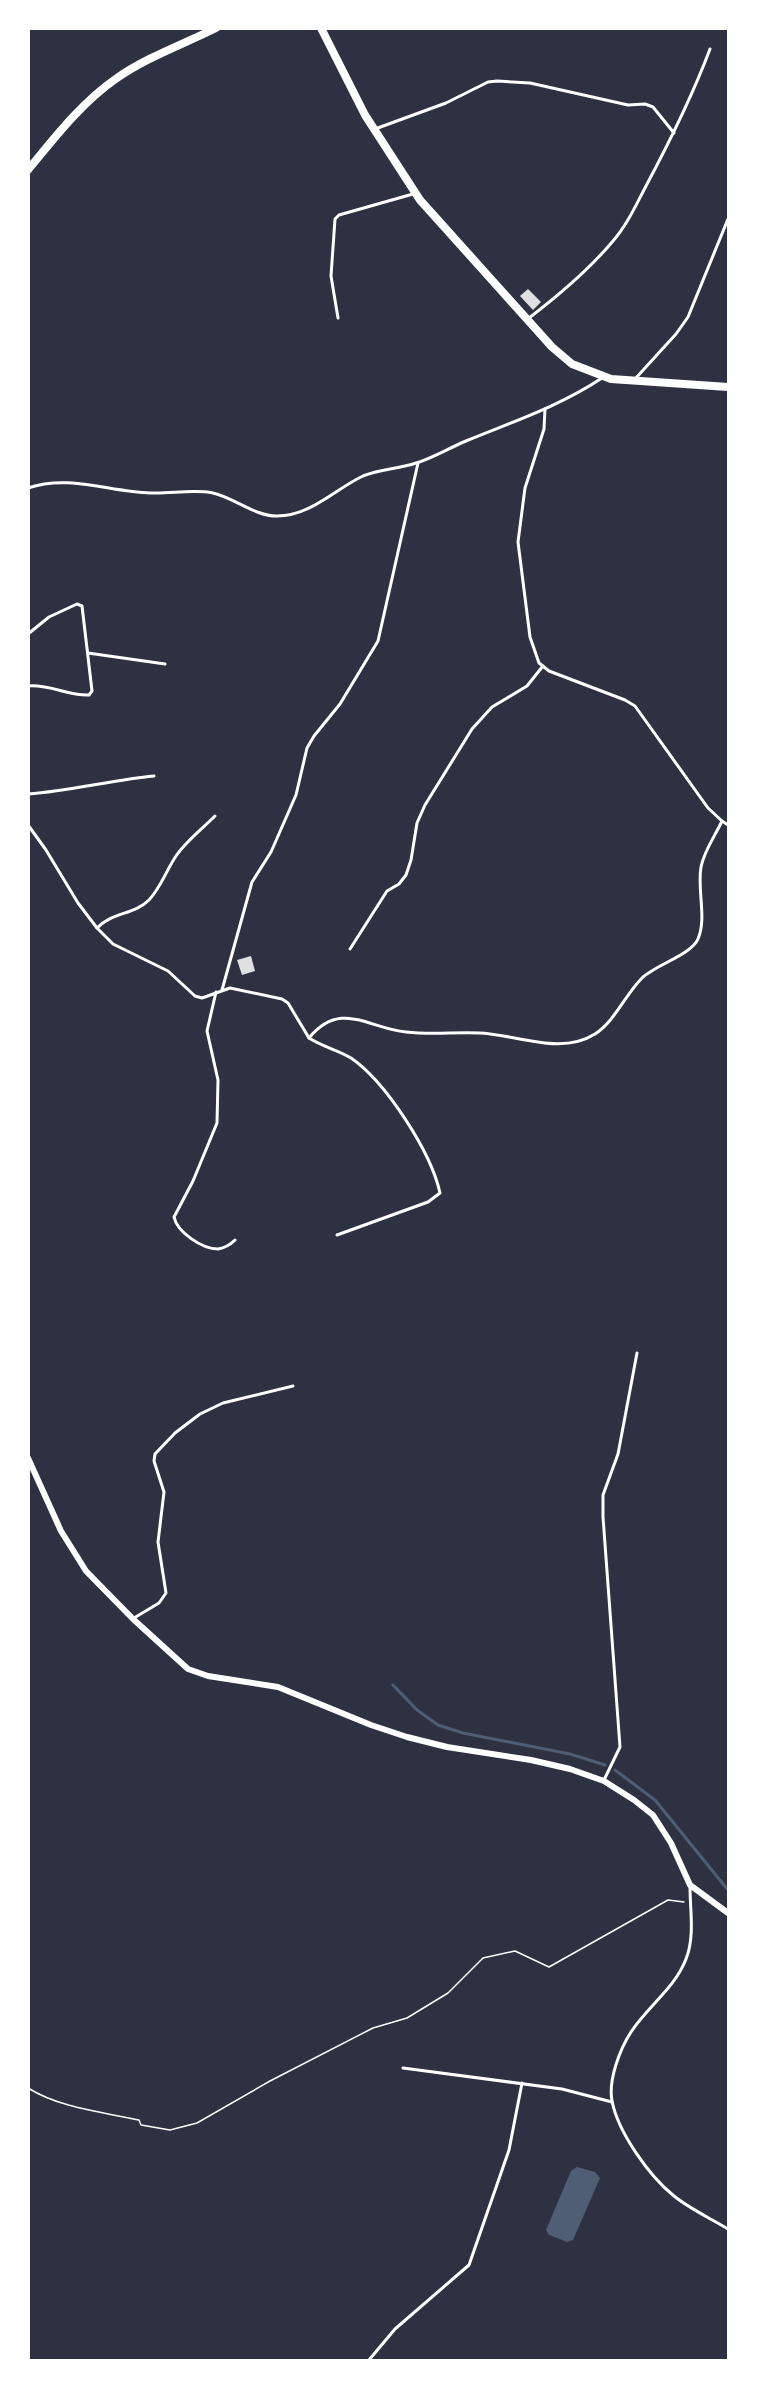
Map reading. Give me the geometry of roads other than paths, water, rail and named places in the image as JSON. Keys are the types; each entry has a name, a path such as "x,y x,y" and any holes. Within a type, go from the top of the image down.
{"street":[{"path":"28,170 78,111 116,79 141,64 216,28"},
{"path":"321,28 374,130 415,193 552,347 572,364 604,377 729,387"},
{"path":"28,1458 61,1531 76,1557 93,1579 181,1663 197,1673 278,1687 371,1725 407,1737 447,1747 506,1755 560,1766 604,1781 653,1815 671,1843 690,1885 729,1913"}],"lane":[{"path":"527,320 571,284 614,241 624,227 695,90 710,49"},
{"path":"374,130 446,103 488,82 497,81 530,83 628,105 645,104 653,107 674,133"},
{"path":"338,318 331,276 335,219 339,215 395,201 415,193"},
{"path":"634,380 676,334 688,317 729,219"},
{"path":"28,488 65,482 149,493 204,492 217,494 262,514 276,516 314,506 361,477 418,463 545,409 583,391 604,377"},
{"path":"545,409 544,429 525,488 518,543 534,654 543,666 555,673 626,700 635,706 708,808 729,825"},
{"path":"222,990 249,892 271,852 296,795 307,748 340,704 378,641 418,463"},
{"path":"28,634 49,616 77,604 82,606 92,691 89,695 72,694 39,685 28,686"},
{"path":"88,653 165,664"},
{"path":"350,949 387,891 399,884 405,875 411,860 417,823 424,805 472,729 492,707 527,686 543,666"},
{"path":"28,794 76,790 123,779 154,776"},
{"path":"97,928 113,916 133,911 147,901 156,891 176,856 215,816"},
{"path":"309,1038 327,1022 341,1018 361,1020 402,1032 505,1035 551,1044 580,1040 595,1033 607,1022 641,979 650,971 690,948 697,940 700,926 701,866 722,821"},
{"path":"28,825 46,850 68,889 97,928 113,944 168,971 195,996 202,998 230,988 282,999 288,1003 309,1038 322,1047 338,1051 351,1059 386,1092 402,1113 416,1137 440,1193 428,1202 337,1235"},
{"path":"216,992 207,1031 218,1080 217,1123 193,1181 174,1217 176,1225 185,1233 212,1248 220,1249 235,1240"},
{"path":"604,1781 620,1747 604,1540 603,1495 618,1454 637,1353"},
{"path":"133,1619 159,1603 166,1593 158,1542 164,1492 154,1461 155,1454 175,1432 200,1414 224,1403 293,1386"},
{"path":"690,1885 691,1943 687,1957 672,1983 631,2033 615,2074 611,2089 612,2102 623,2130 654,2176 672,2195 729,2229"},
{"path":"403,2068 562,2089 612,2102"},
{"path":"369,2361 395,2329 469,2265 509,2150 522,2083"}],"water":[{"path":"577,2167 595,2172 600,2178 573,2240 567,2242 549,2235 546,2230 571,2171"}],"waterway":[{"path":"393,1685 417,1710 438,1725 463,1733 570,1754 605,1765"},
{"path":"615,1770 655,1800 728,1890"}]}
